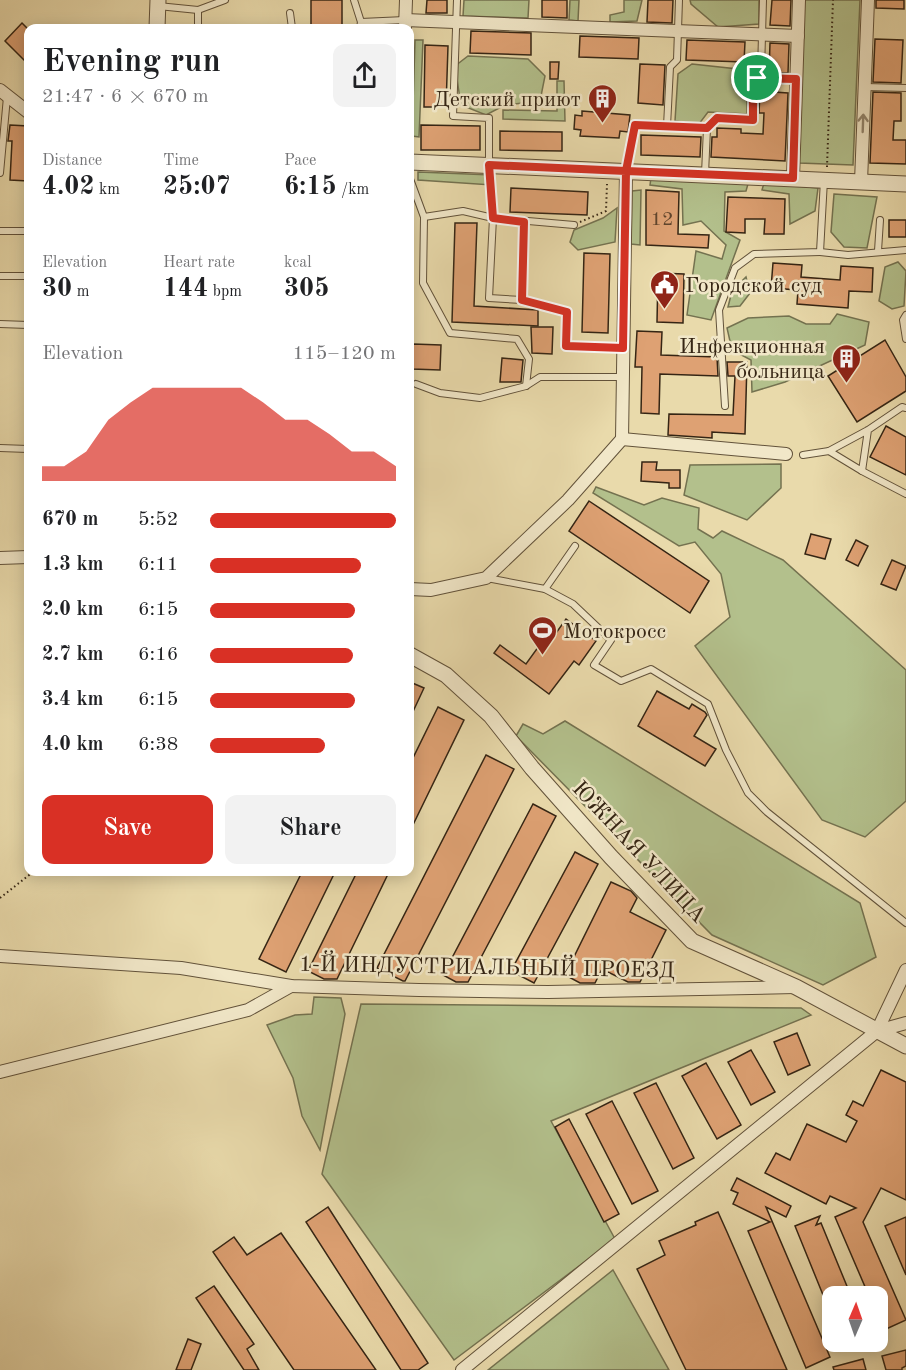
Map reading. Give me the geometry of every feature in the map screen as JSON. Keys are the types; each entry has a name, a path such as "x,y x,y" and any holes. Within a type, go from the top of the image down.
{"street":[{"path":"405,0 405,24 456,23 798,36"},
{"path":"793,178 799,0"},
{"path":"861,182 868,0"},
{"path":"157,24 158,3"},
{"path":"3,93 24,109"},
{"path":"414,162 793,178 826,173 861,182 906,184"},
{"path":"414,589 431,590 486,578 568,500 622,439 626,171"},
{"path":"622,439 786,454"},
{"path":"0,558 24,557"},
{"name":"ЮЖНАЯ УЛИЦА","path":"414,657 446,675 491,716 532,768 611,857 692,941 796,987 906,1046"},
{"name":"1-Й ИНДУСТРИАЛЬНЫЙ ПРОЕЗД","path":"0,956 181,968 291,986 548,992 796,987"},
{"path":"462,1370 877,1030 906,970"},
{"path":"0,1072 248,1010 291,986"},
{"path":"877,1030 906,1023"}],"lane":[{"path":"354,0 360,24"},
{"path":"457,0 453,116 489,118 489,165 493,218 489,298 522,300 567,312 566,346 623,348"},
{"path":"667,126 670,67 677,60 679,0"},
{"path":"705,174 707,128 717,118 753,120 753,88 760,71 763,0"},
{"path":"158,3 198,10 222,1"},
{"path":"198,10 198,24"},
{"path":"290,13 291,24"},
{"path":"757,78 796,79"},
{"path":"865,87 906,88"},
{"path":"0,173 3,93"},
{"path":"626,171 635,125 707,128"},
{"path":"820,252 826,173"},
{"path":"414,190 424,217 423,283 450,333 517,339 529,359 526,386"},
{"path":"424,217 463,211 524,222 574,225"},
{"path":"878,251 880,220"},
{"path":"522,300 524,222"},
{"path":"0,231 24,231"},
{"path":"724,406 718,310 735,268 754,254 820,252 848,255 906,250"},
{"path":"0,276 24,276"},
{"path":"906,315 903,320 906,339"},
{"path":"0,324 24,325"},
{"path":"416,384 440,393 480,398 526,386 540,377 622,377"},
{"path":"803,455 829,451 868,430 905,406"},
{"path":"862,471 868,430"},
{"path":"0,448 24,449"},
{"path":"829,451 906,494"},
{"path":"545,590 575,546"},
{"path":"486,578 545,590 573,604 611,640 594,665 621,681 651,669 708,704 726,750 748,793 767,812 906,923"}],"path":[{"path":"826,173 833,0"},
{"path":"574,225 606,211 607,170"},
{"path":"0,898 28,876"}],"green space":[{"path":"464,0 529,0 528,18 463,16"},
{"path":"570,0 579,0 578,21 569,20"},
{"path":"624,0 642,0 637,21 610,22 610,15 624,12"},
{"path":"690,0 759,0 759,24 718,27 691,4"},
{"path":"804,0 860,0 853,165 799,163"},
{"path":"415,40 423,40 419,137 414,136"},
{"path":"468,56 528,59 545,76 540,101 505,105 486,115 461,105 455,66"},
{"path":"692,64 747,70 747,114 708,112 699,124 675,121 678,74"},
{"path":"557,81 564,81 565,121 503,119 503,110 557,111"},
{"path":"418,172 492,175 492,185 418,180"},
{"path":"651,178 748,184 746,191 725,192 724,231 740,240 711,320 687,315 696,251 722,259 726,245 701,221 683,225 682,189 650,185"},
{"path":"764,183 818,188 815,211 790,224 789,194 762,190"},
{"path":"641,190 640,245 631,244 632,191"},
{"path":"834,194 877,197 867,248 844,247 831,232"},
{"path":"617,208 615,242 578,250 570,242 574,230 603,218"},
{"path":"898,262 906,271 904,306 892,309 879,301 885,267"},
{"path":"746,277 750,293 740,306 728,307 732,291"},
{"path":"837,314 869,322 865,345 785,382 752,392 751,360 732,350 727,328 748,318 789,316 806,324 830,324"},
{"path":"781,464 781,488 747,520 684,495 690,465"},
{"path":"596,487 644,505 662,498 699,508 698,529 713,538 722,531 783,560 906,670 906,801 865,837 822,820 695,646 730,617 721,574 695,542 679,546 593,493"},
{"path":"565,721 860,903 876,957 823,985 712,935 516,736 523,724 543,734"},
{"path":"314,997 341,998 345,1014 320,1150 302,1116 293,1078 267,1025 295,1015 312,1014"},
{"path":"361,1004 801,1008 811,1015 551,1121 615,1239 454,1360 322,1174"},
{"path":"613,1270 669,1370 488,1370"}],"building":[{"path":"311,0 342,0 342,24 311,24"},
{"path":"427,0 447,0 447,13 426,13"},
{"path":"542,0 567,0 567,18 542,17"},
{"path":"648,0 673,0 672,23 647,22"},
{"path":"772,0 791,0 790,26 770,25"},
{"path":"876,0 904,0 904,9 876,8"},
{"path":"22,23 24,25 24,60 5,41"},
{"path":"471,31 531,33 531,55 470,53"},
{"path":"580,36 639,38 638,59 579,57"},
{"path":"875,39 903,40 901,83 873,82"},
{"path":"687,40 745,42 744,62 686,60"},
{"path":"770,43 789,44 788,73 769,73"},
{"path":"425,45 448,46 446,107 424,107"},
{"path":"550,62 559,62 558,79 550,79"},
{"path":"640,64 665,65 663,105 638,103"},
{"path":"760,91 788,93 785,161 711,157 712,137 717,137 717,128 741,129 741,133 763,134 764,113 759,113"},
{"path":"873,92 901,93 901,121 894,121 893,140 906,140 906,164 870,163"},
{"name":"Детский приют","path":"582,111 630,115 628,132 620,131 619,138 580,136 581,130 574,129 575,115 582,116"},
{"path":"10,125 24,126 24,181 10,180 12,141 8,141"},
{"path":"421,125 480,126 480,150 421,150"},
{"path":"500,131 562,132 562,151 500,150"},
{"path":"641,135 701,137 700,157 641,155"},
{"path":"511,188 588,192 587,215 510,212"},
{"path":"646,190 679,192 678,234 709,235 708,248 646,245"},
{"path":"728,197 785,199 784,234 764,234 765,219 745,219 745,233 726,232"},
{"path":"889,220 906,220 906,237 889,237"},
{"path":"455,223 477,223 474,306 538,310 538,326 452,322"},
{"path":"584,253 610,254 608,333 582,332"},
{"path":"773,263 802,265 801,277 840,280 841,266 873,268 872,292 849,291 848,308 797,304 798,290 771,288"},
{"path":"658,273 684,274 683,323 657,322"},
{"path":"531,327 553,327 552,354 532,353"},
{"path":"637,331 662,332 661,355 717,357 718,376 660,374 659,414 641,413 642,367 635,367"},
{"name":"Инфекционная больница","path":"885,340 906,377 906,391 857,422 828,376"},
{"path":"414,344 441,345 440,370 414,369"},
{"path":"502,358 523,360 521,382 500,382"},
{"path":"727,362 747,362 745,434 712,432 712,438 668,435 669,414 733,415 735,376 728,376"},
{"path":"886,426 906,437 906,475 870,457"},
{"path":"642,462 657,462 656,470 680,470 680,488 669,488 669,483 641,481"},
{"path":"589,501 709,581 690,613 569,531"},
{"path":"811,534 831,539 825,559 805,554"},
{"path":"856,540 868,546 858,566 846,560"},
{"path":"892,560 906,566 896,590 881,584"},
{"path":"566,619 596,641 579,665 574,661 549,694 494,653 500,645 526,664 544,639 549,643"},
{"path":"414,684 424,688 414,709"},
{"path":"657,691 689,709 692,704 707,715 694,736 716,749 705,766 638,726"},
{"path":"438,707 464,720 414,823 414,756"},
{"path":"486,755 514,769 403,981 377,968"},
{"path":"533,804 556,816 468,982 456,982 443,975"},
{"path":"575,852 598,864 534,983 511,971"},
{"path":"300,876 333,876 286,972 259,959"},
{"path":"355,876 387,876 337,979 324,979 308,971"},
{"path":"611,882 631,891 637,898 630,912 666,930 640,982 628,982 602,969 595,983 580,983 565,975"},
{"path":"797,1033 810,1065 788,1075 774,1042"},
{"path":"751,1050 775,1092 751,1105 728,1062"},
{"path":"706,1063 741,1125 717,1139 682,1076"},
{"path":"881,1070 906,1082 906,1200 881,1188 863,1222 906,1320 888,1328 888,1286 865,1286 835,1217 856,1208 830,1196 826,1204 765,1173 776,1153 790,1160 807,1124 846,1142 857,1121 846,1115 853,1101 863,1106"},
{"path":"656,1083 694,1158 673,1169 634,1093"},
{"path":"612,1101 658,1191 632,1204 586,1114"},
{"path":"569,1119 619,1214 604,1222 555,1127"},
{"path":"737,1178 791,1206 786,1217 766,1207 822,1338 822,1352 828,1352 830,1357 806,1368 748,1231 770,1222 733,1204 738,1193 731,1190"},
{"path":"328,1207 428,1363 418,1370 401,1370 306,1222"},
{"path":"718,1212 787,1370 686,1370 637,1269 665,1255 659,1241 696,1225 695,1222"},
{"path":"820,1216 816,1225 821,1223 847,1286 822,1286 822,1292 795,1226"},
{"path":"906,1217 906,1275 885,1226"},
{"path":"281,1233 376,1370 294,1370 213,1252 234,1237 247,1255"},
{"path":"214,1286 254,1344 247,1349 259,1370 244,1370 196,1298"},
{"path":"188,1339 201,1344 191,1370 176,1370"},
{"path":"906,1350 906,1366 902,1370 886,1370 882,1356"},
{"path":"863,1359 866,1370 834,1370 833,1367"}],"place":[{"name":"Детский приют","path":"602,124"},
{"name":"Городской суд","path":"664,310"},
{"name":"Инфекционная больница","path":"846,384"},
{"name":"Мотокросс","path":"542,656"}],"route":[{"path":"757,78 753,88 753,120 717,118 707,128 635,125 626,171 489,165 493,218 524,222 522,300 567,312 566,346 623,348 626,171 793,178 796,79 757,78"}]}
